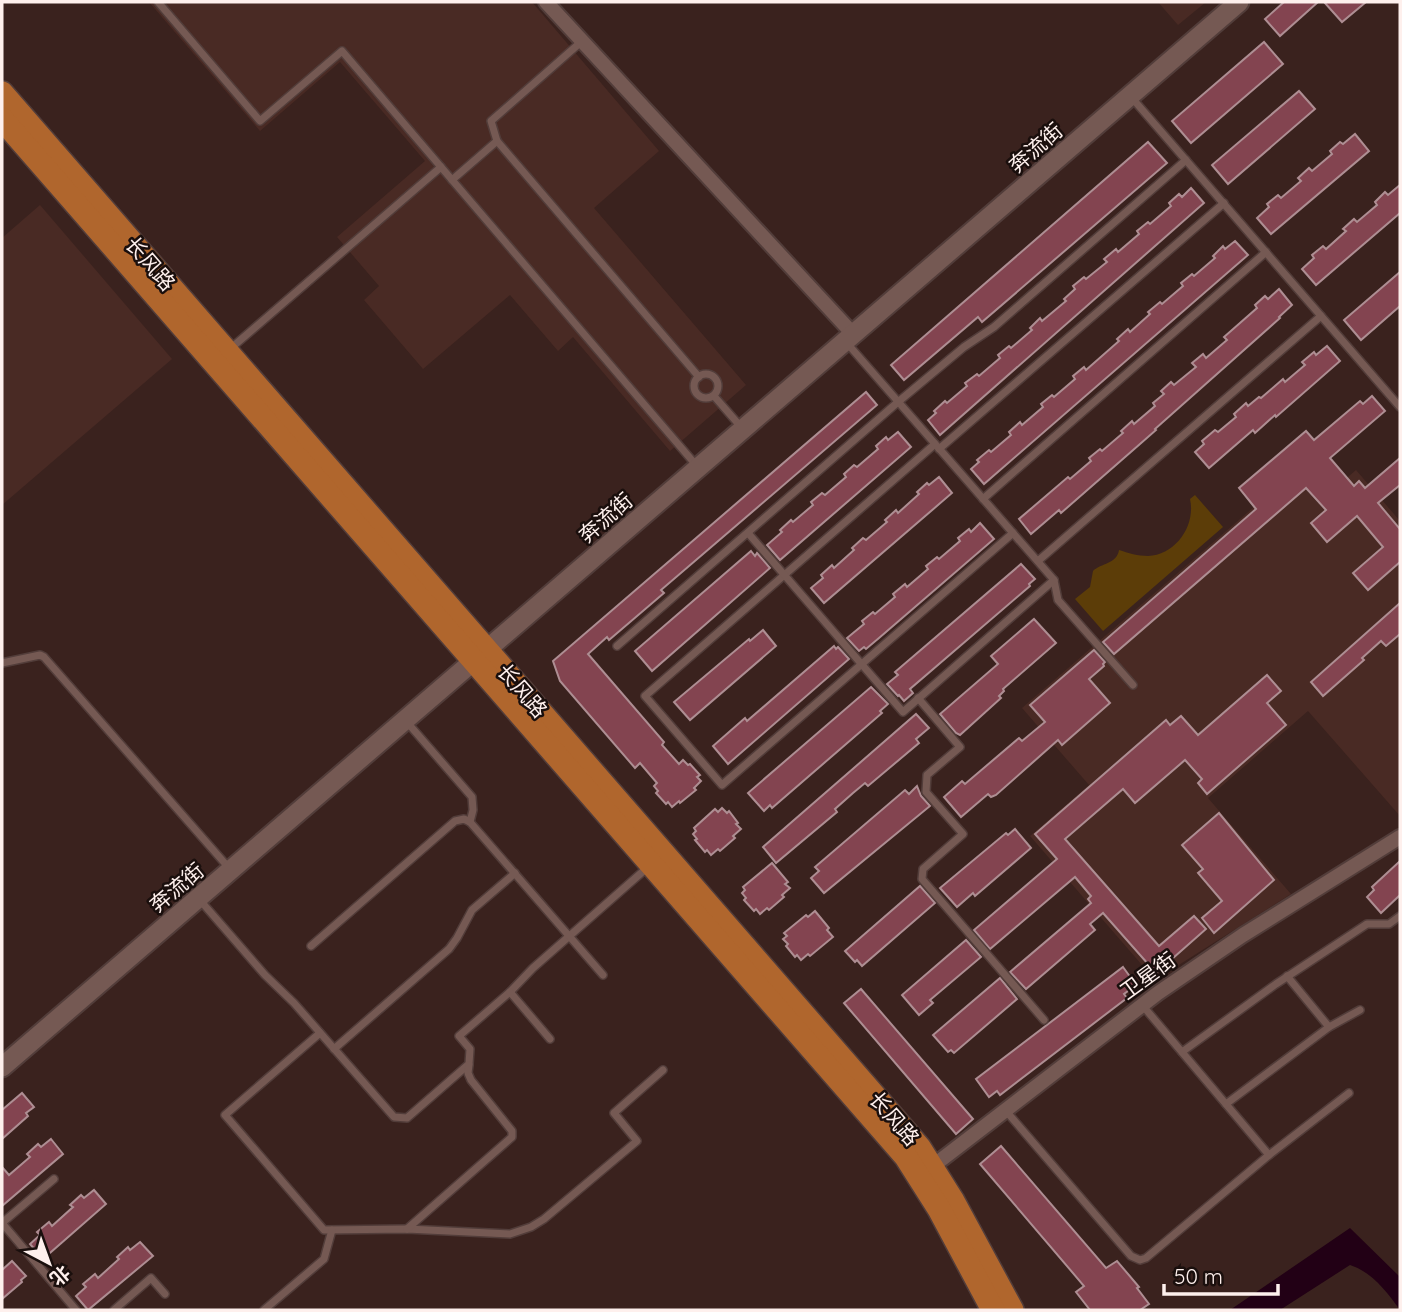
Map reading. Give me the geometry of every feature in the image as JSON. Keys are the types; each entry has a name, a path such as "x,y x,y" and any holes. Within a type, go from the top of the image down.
{"main road":[{"name":"长风路","path":"2,93 227,352 651,865 905,1157 939,1209 993,1310"},
{"name":"长风路","path":"2,118 919,1147 933,1167 1012,1310"}],"street":[{"path":"546,2 850,338"},
{"name":"奔流街","path":"2,1067 1240,2"},
{"name":"卫星街","path":"933,1167 1143,1006 1242,935 1400,837"}],"lane":[{"path":"158,2 260,121 342,51 699,468"},
{"path":"581,41 491,121 497,141 698,377"},
{"path":"1131,96 1400,407"},
{"path":"452,180 497,141"},
{"path":"617,646 898,402 964,347 994,327 1186,160"},
{"path":"227,352 441,167"},
{"path":"1013,533 722,785 645,696 1224,203"},
{"path":"983,499 1266,252"},
{"path":"1038,562 1321,316"},
{"path":"850,338 898,402 1054,580 1058,600 1133,685"},
{"path":"709,374 717,380 718,389 714,396 703,398 695,393 694,384 698,377 709,374"},
{"path":"714,396 744,430"},
{"path":"748,533 903,712 1054,580"},
{"path":"2,663 40,655 49,662 232,871"},
{"path":"918,698 960,747 927,775 926,792 963,834 923,869 922,879 1044,1020"},
{"path":"406,721 472,797 470,822"},
{"path":"311,946 455,821 464,819 470,822 603,975"},
{"path":"407,1228 512,1137 512,1131 471,1080 468,1073 470,1049 459,1036 651,865"},
{"path":"334,1049 449,948 472,910 515,873"},
{"path":"199,900 394,1117 407,1118 469,1064"},
{"path":"1182,1052 1287,976 1367,924 1389,924 1400,916"},
{"path":"1287,976 1329,1027"},
{"path":"510,992 550,1039"},
{"path":"1143,1006 1269,1155"},
{"path":"1226,1104 1329,1027 1360,1010"},
{"path":"320,1032 225,1115 324,1230 407,1228 510,1234 531,1227 637,1141 614,1113 663,1070"},
{"path":"1006,1111 1135,1260 1146,1258 1269,1155 1349,1093"},
{"path":"54,1179 2,1223 76,1310"},
{"path":"264,1310 324,1259 332,1230"},
{"path":"114,1310 151,1278 165,1294"}],"shaded area":[{"path":"149,2 532,2 659,151 594,208 746,385 670,451 573,337 558,351 510,295 423,369 364,300 379,286 337,237 425,161 340,62 260,131"},
{"path":"1158,2 1206,2 1178,25"},
{"path":"40,205 172,359 2,505 2,238"},
{"path":"1356,470 1400,521 1400,816 1308,711 1208,798 1291,894 1155,980 1030,836 1089,785 1022,708 1292,474 1318,503"},
{"path":"1195,495 1223,527 1103,631 1075,599 1090,587 1093,571 1112,561 1119,550 1148,556 1167,550 1182,537 1187,528 1190,499"},
{"path":"1350,1228 1400,1277 1400,1310 1372,1278 1350,1265 1280,1310 1230,1310"}],"building":[{"path":"1284,2 1318,2 1280,36 1265,19"},
{"path":"1324,2 1366,2 1342,22"},
{"path":"1264,42 1283,64 1191,143 1172,121"},
{"path":"1299,91 1315,109 1228,184 1212,165"},
{"path":"1355,134 1369,151 1271,234 1257,218 1269,207 1267,204 1278,195 1281,198 1301,181 1298,178 1309,168 1312,171 1332,154 1330,151 1340,142 1343,144"},
{"path":"1148,142 1167,163 982,322 978,317 904,380 891,365"},
{"path":"1400,185 1400,213 1316,285 1302,269 1314,258 1312,255 1323,246 1326,249 1346,231 1343,229 1354,219 1357,222 1377,205 1375,202 1385,192 1388,195"},
{"path":"1191,188 1204,203 940,435 928,420 936,413 934,411 967,386 965,383 977,374 979,376 1000,358 998,355 1032,330 1030,328 1040,318 1042,321 1066,301 1064,299 1075,289 1073,286 1107,262 1104,259 1116,249 1118,252 1139,234 1137,231 1171,206 1169,203 1179,194 1182,197"},
{"path":"1235,241 1248,255 984,484 971,469 979,462 977,460 989,450 991,452 1011,435 1009,432 1020,422 1022,425 1043,407 1041,404 1075,379 1073,376 1084,367 1086,370 1119,341 1117,339 1128,329 1130,332 1150,314 1148,312 1183,286 1181,283 1215,258 1213,256 1223,246 1225,249"},
{"path":"1400,272 1400,306 1361,340 1344,320"},
{"path":"1279,289 1292,305 1280,318 1061,513 1059,510 1031,534 1019,519 1091,461 1089,458 1123,433 1121,431 1132,421 1134,424 1155,406 1153,403 1164,394 1161,391 1171,382 1174,385 1196,367 1192,363 1203,354 1206,358 1227,340 1224,337 1257,308 1255,305 1265,296 1268,299"},
{"path":"1327,346 1340,361 1276,417 1275,415 1255,433 1253,430 1209,468 1195,452 1204,444 1202,441 1236,417 1234,414 1246,403 1248,406 1261,398 1283,379 1285,382 1305,365 1302,362"},
{"path":"866,392 877,405 661,590 664,593 609,640 607,637 588,654 664,742 662,745 679,764 683,760 700,775 697,777 701,781 694,788 696,790 672,807 656,793 658,791 654,786 657,783 640,763 635,768 560,681 553,661"},
{"path":"1372,396 1385,411 1330,458 1354,486 1359,481 1365,488 1400,458 1400,485 1378,503 1400,529 1400,562 1368,590 1353,573 1383,547 1357,516 1327,542 1311,523 1326,510 1306,488 1114,654 1103,642 1256,509 1239,488 1306,431 1314,440 1360,401 1363,404"},
{"path":"898,432 911,447 780,560 767,545 782,532 780,530 813,505 811,502 822,493 825,495 846,477 844,474 854,465 857,467 878,449 876,446 886,437 888,440"},
{"path":"939,477 952,493 824,603 811,588 823,578 821,575 832,565 834,568 863,538 866,540 887,522 885,520 896,510 898,513 927,483 929,485"},
{"path":"980,523 994,539 866,649 864,647 859,651 847,638 864,624 862,621 873,612 875,614 895,597 893,594 905,584 907,587 928,569 926,566 937,557 939,559 960,541 958,538 969,529 971,532"},
{"path":"751,551 755,556 757,553 770,568 652,671 635,651"},
{"path":"1021,564 1035,579 1030,586 910,689 913,693 904,701 898,696 887,684 898,675 895,672"},
{"path":"1400,603 1400,634 1386,646 1381,641 1323,696 1311,682"},
{"path":"1034,619 1056,643 1003,689 999,696 1001,698 960,735 956,733 940,714 998,664 991,656"},
{"path":"763,630 776,646 690,720 674,702"},
{"path":"834,646 849,659 728,764 713,746 745,718 747,721"},
{"path":"1094,650 1105,662 1089,679 1110,703 1062,745 1058,740 996,795 991,797 988,794 961,817 944,797 962,781 965,784 1019,738 1022,741 1045,722 1030,705"},
{"path":"1267,675 1281,691 1267,703 1286,725 1207,794 1198,783 1202,779 1185,760 1135,803 1123,789 1065,839 1159,946 1194,916 1206,929 1156,973 1103,913 1090,924 1095,930 1026,989 1010,972 1091,903 1088,899 1091,896 1075,877 990,949 974,930 1057,859 1035,834 1166,720 1170,725 1181,716 1198,735"},
{"path":"871,687 888,704 880,711 882,713 772,808 770,805 764,811 748,793"},
{"path":"916,714 929,728 916,739 919,743 868,786 865,783 853,793 835,809 837,812 776,863 763,847"},
{"path":"917,786 930,806 824,893 811,878 819,871 815,867 905,790 909,794"},
{"path":"722,808 727,813 729,811 741,829 720,851 718,849 711,855 695,840 694,828 715,809 718,812"},
{"path":"1219,813 1274,880 1214,933 1202,918 1222,901 1198,873 1203,869 1182,845"},
{"path":"1015,829 1031,848 975,896 973,893 957,907 940,888 1006,833 1008,835"},
{"path":"1400,861 1400,895 1381,913 1367,897 1374,890 1372,887"},
{"path":"772,863 790,888 769,910 767,908 760,914 744,900 746,898 742,893 745,890 743,887"},
{"path":"920,886 935,903 862,966 857,960 855,962 845,951"},
{"path":"815,911 833,937 801,960 786,946 788,944 783,939 787,936 784,933"},
{"path":"966,940 981,957 930,1000 933,1003 919,1015 902,995"},
{"path":"1123,967 1136,985 1124,994 1127,998 1000,1095 997,1091 989,1097 976,1079"},
{"path":"1000,978 1017,999 954,1053 951,1050 948,1052 933,1035"},
{"path":"861,989 973,1119 956,1134 844,1003"},
{"path":"22,1093 34,1107 26,1113 28,1116 2,1139 2,1110"},
{"path":"51,1139 63,1154 2,1206 2,1167 9,1175 30,1157 27,1154 38,1144 41,1147"},
{"path":"1001,1146 1106,1268 1117,1261 1139,1287 1137,1288 1149,1304 1140,1310 1090,1310 1076,1292 1084,1286 980,1164"},
{"path":"94,1190 106,1204 43,1259 30,1244 40,1235 37,1232 49,1222 52,1226 73,1207 70,1205 81,1195 84,1198"},
{"path":"140,1242 153,1256 88,1310 76,1296 86,1287 83,1284 95,1274 98,1278 128,1247 130,1250"},
{"path":"12,1261 26,1276 2,1299 2,1270"}]}
